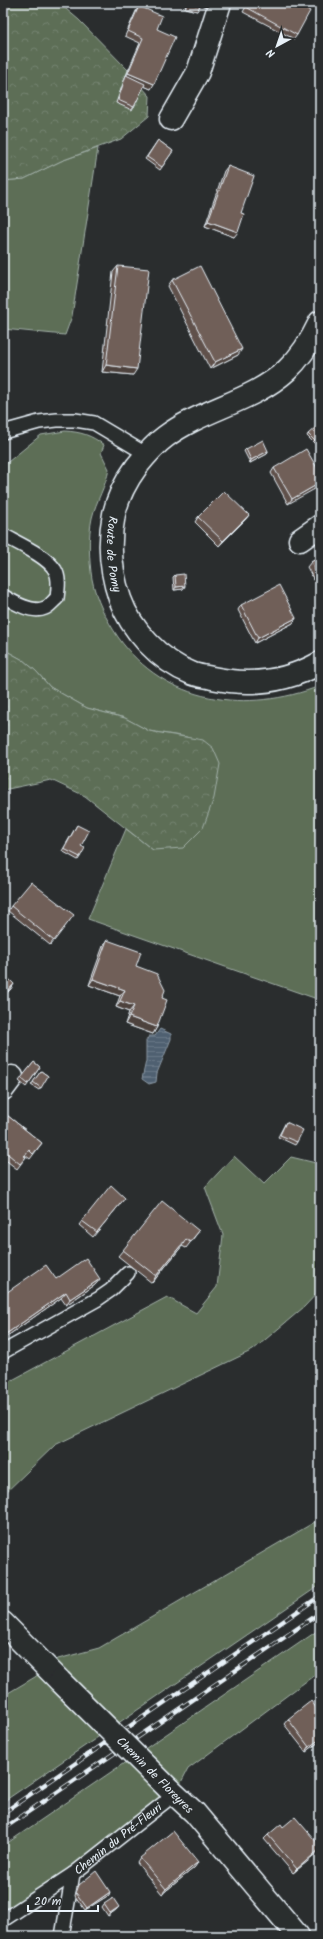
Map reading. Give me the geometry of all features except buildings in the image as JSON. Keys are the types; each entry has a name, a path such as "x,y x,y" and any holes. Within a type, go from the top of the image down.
{"main road":[{"path":"171,119 198,72 220,3"},
{"name":"Route de Pomy","path":"320,322 312,338 287,370 261,388 173,432 146,454 128,478 116,503 111,526 109,549 113,579 129,620 151,646 167,659 191,673 234,683 269,682 310,669 320,663"},
{"path":"300,540 320,526"},
{"name":"Chemin de Floreyres","path":"3,1623 195,1814 298,1936"}],"lane":[{"path":"3,432 39,422 75,420 94,423 146,454"},
{"path":"3,535 43,558 55,570 59,582 57,598 45,608 36,609 26,607 3,596"},
{"path":"3,1352 98,1299 112,1290 128,1273"},
{"name":"Chemin du Pré-Fleuri","path":"62,1936 73,1874 172,1791"},
{"path":"3,1920 73,1874"}],"green space":[{"path":"3,3 59,3 79,20 128,70 125,78 140,85 150,96 149,116 121,139 61,161 24,179 3,181"},
{"path":"98,148 72,316 65,335 3,329 3,181 24,179 61,161"},
{"path":"65,431 86,435 104,445 101,453 109,469 92,518 89,548 92,579 99,602 109,623 118,637 137,659 159,677 183,689 209,697 236,700 264,700 292,695 320,686 320,1000 88,919 126,829 153,850 187,737 149,731 125,718 87,708 50,687 36,671 23,660 3,649 3,466 41,435"},
{"path":"3,649 23,660 36,671 50,687 87,708 125,718 149,731 203,740 213,748 220,764 214,798 203,828 183,848 153,850 85,796 51,780 3,790"},
{"path":"234,1156 264,1184 291,1157 320,1164 320,1290 304,1307 253,1350 55,1445 3,1495 3,1385 167,1297 196,1313 217,1287 223,1235 205,1187"},
{"path":"320,1519 320,1585 3,1802 3,1696 35,1677 58,1659 99,1648"},
{"path":"320,1629 320,1671 188,1769 175,1794 3,1920 3,1846"}],"water":[{"path":"160,1029 171,1034 171,1039 157,1073 156,1082 149,1084 142,1079 146,1061 146,1041 149,1036 155,1036"}],"railway":[{"path":"3,1813 320,1596"},
{"path":"3,1829 320,1613"}]}
